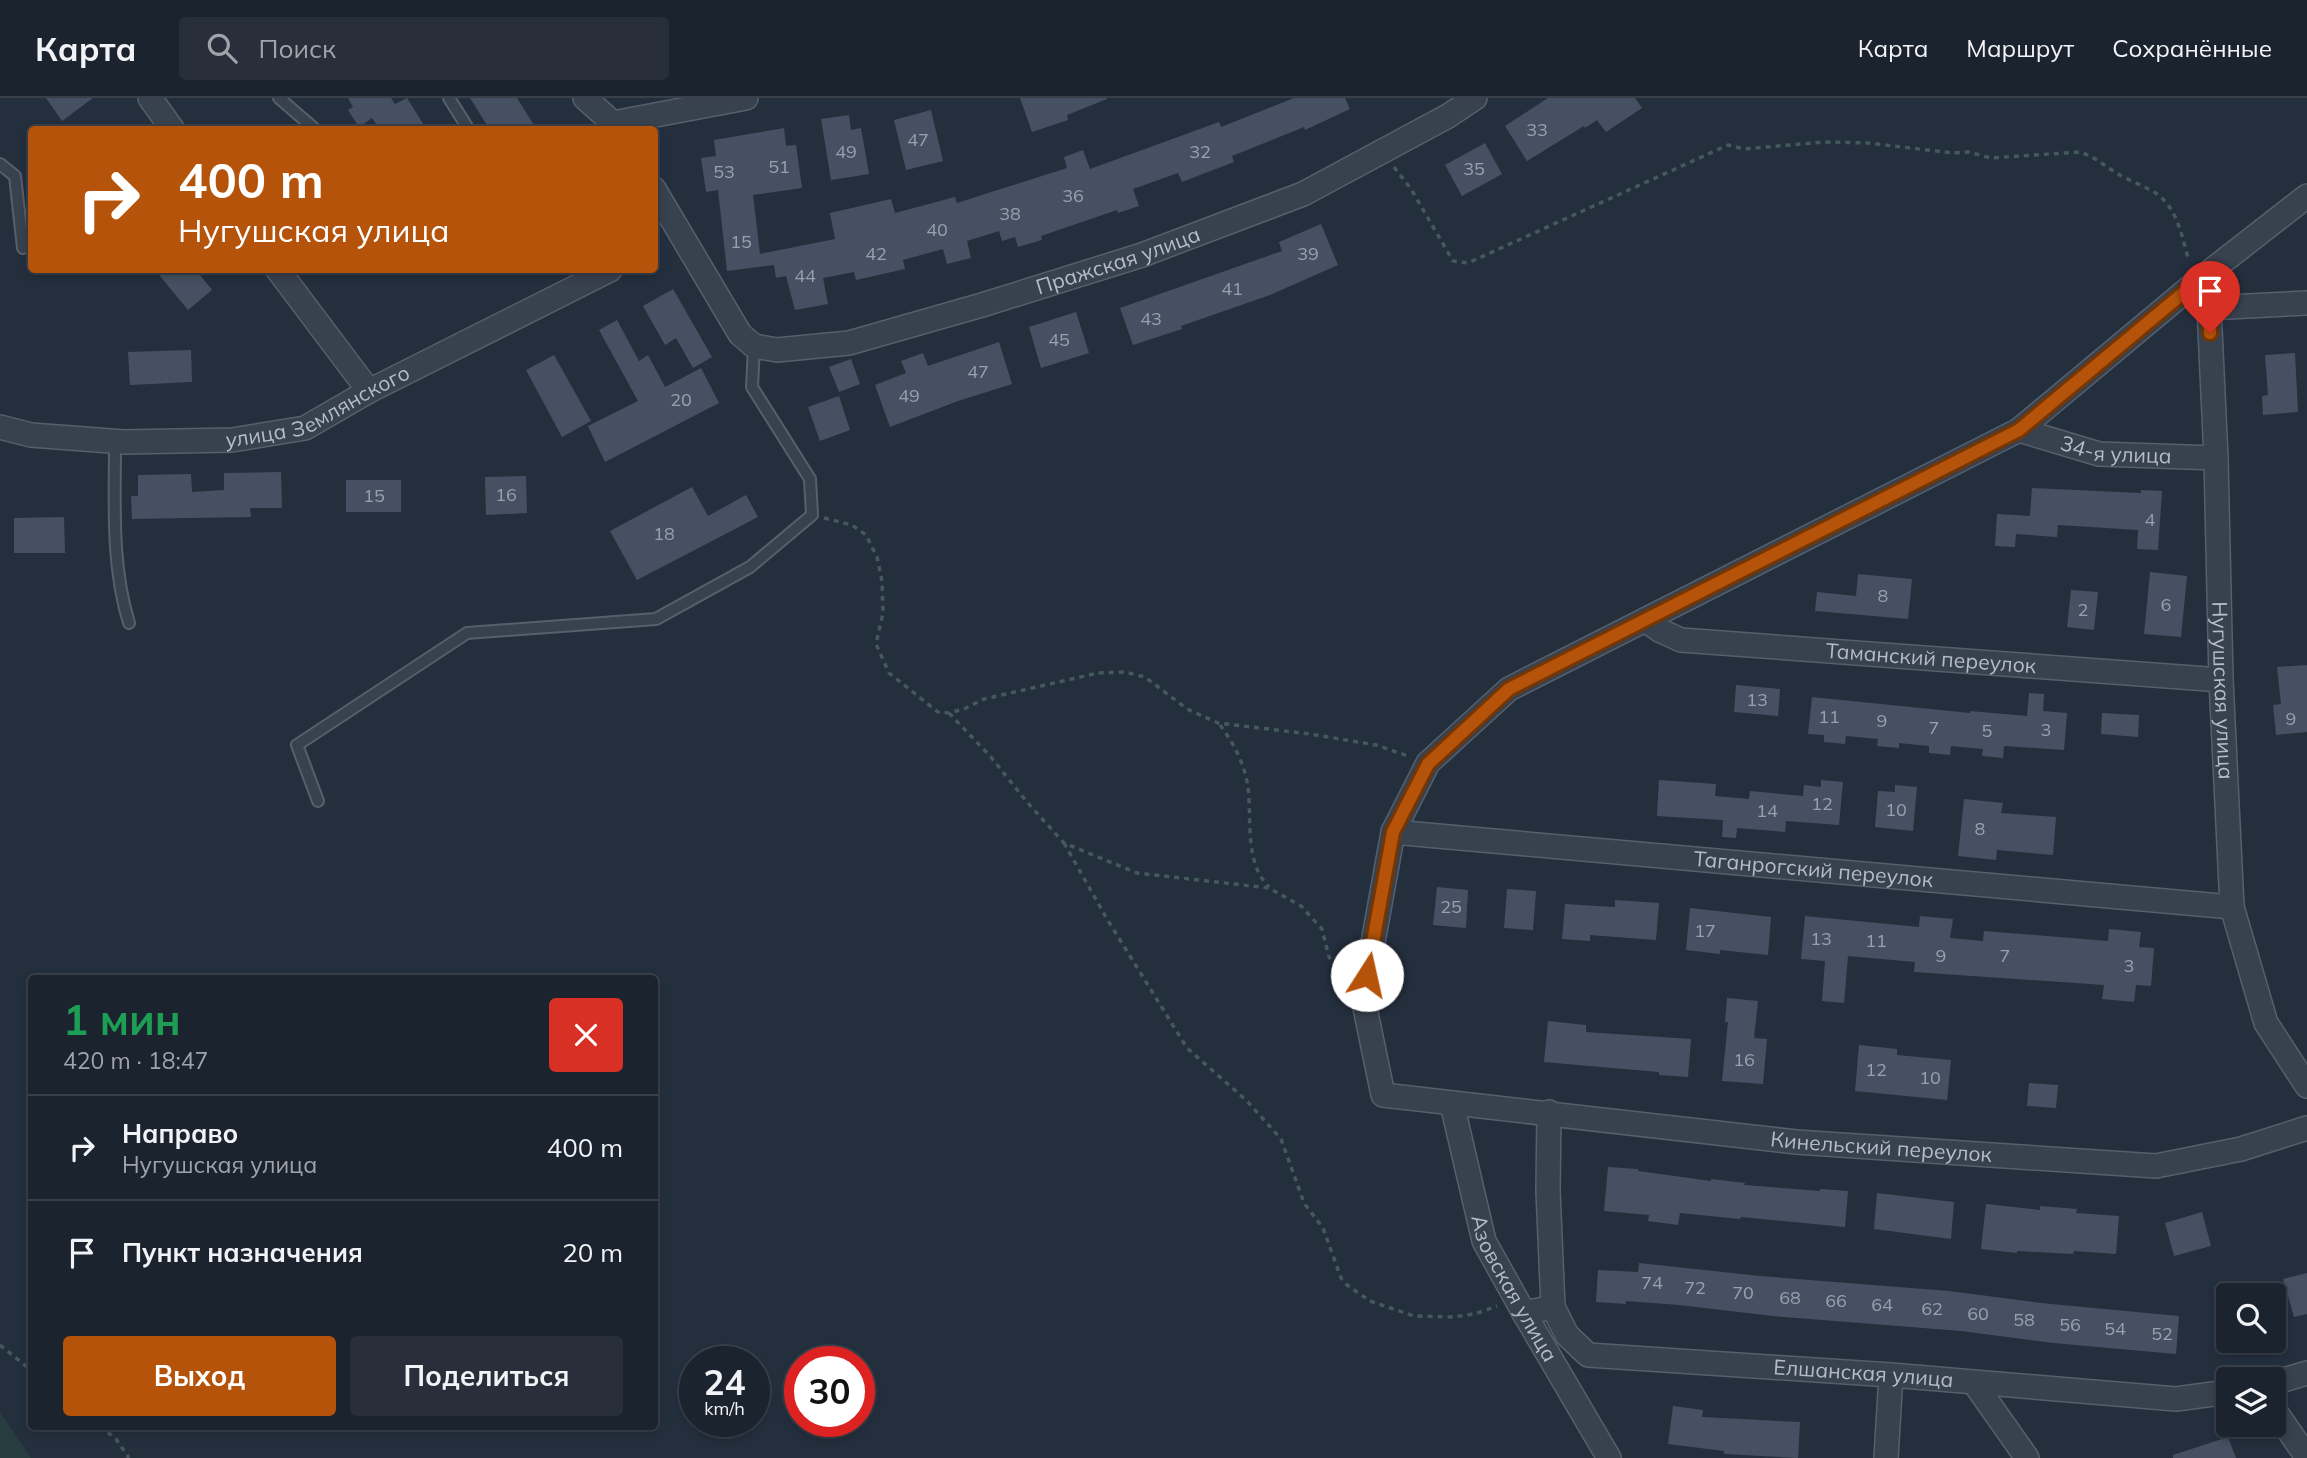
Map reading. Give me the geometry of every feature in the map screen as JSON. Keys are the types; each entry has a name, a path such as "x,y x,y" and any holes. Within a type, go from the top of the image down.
{"street":[{"path":"150,98 170,126"},
{"path":"585,98 616,126 746,98"},
{"name":"Пражская улица","path":"747,340 777,350 849,343 1142,255 1303,194 1448,116 1475,98"},
{"path":"658,195 747,340"},
{"path":"1363,998 1393,832 1428,764 1509,689 2019,430 2194,284 2307,196"},
{"path":"280,273 369,391"},
{"name":"улица Землянского","path":"0,427 31,435 115,442 232,440 305,428 369,391 604,273"},
{"name":"Нугушская улица","path":"2194,284 2209,308 2216,458 2221,680 2232,907 2266,1023 2307,1086"},
{"path":"2209,308 2307,303"},
{"name":"34-я улица","path":"2019,430 2099,454 2216,458"},
{"name":"Таманский переулок","path":"1646,620 1661,631 1681,640 2221,680"},
{"name":"Таганрогский переулок","path":"1393,832 2232,907"},
{"name":"Кинельский переулок","path":"1363,998 1382,1095 1796,1142 2156,1166 2241,1149 2307,1128"},
{"name":"Азовская улица","path":"1452,1104 1484,1241 1609,1458"},
{"path":"1524,1313 1553,1307 1548,1191 1549,1112"},
{"name":"Елшанская улица","path":"1553,1307 1567,1335 1588,1355 1891,1375 2176,1399 2216,1394"},
{"path":"2286,1379 2307,1373"},
{"path":"1886,1458 1891,1375"},
{"path":"1975,1384 2027,1458"},
{"path":"2286,1427 2307,1457"}],"lane":[{"path":"279,98 311,126"},
{"path":"449,98 466,126"},
{"path":"0,164 15,176 23,248"},
{"path":"318,801 297,745 467,633 656,619 750,567 811,515 810,479 752,387 747,340"},
{"path":"115,442 116,561 124,607 130,623"}],"path":[{"path":"1381,152 1411,189 1454,261 1468,263 1728,145 1744,149 1824,142 1868,143 1952,153 1969,152 1991,158 2080,152 2094,157 2109,169 2157,194 2170,206 2188,255 2194,284"},
{"path":"811,515 852,525 866,535 877,557 882,581 883,613 876,644 889,673 938,712 949,713 997,696 1098,673 1125,672 1145,677 1187,709 1218,723 1376,745 1428,764"},
{"path":"949,713 990,755 1027,802 1065,843 1107,919 1187,1048 1247,1101 1281,1139 1304,1203 1323,1228 1341,1278 1347,1285 1370,1301 1414,1316 1453,1317 1475,1314 1497,1306 1524,1313"},
{"path":"1218,723 1237,749 1248,787 1250,832 1256,869 1269,888"},
{"path":"1065,843 1108,862 1151,876 1269,888 1301,906 1322,929 1329,957 1352,991 1363,998"},
{"path":"0,1345 28,1368"},
{"path":"105,1430 116,1439 129,1458"}],"green space":[{"path":"0,1412 31,1458 0,1458"}],"building":[{"path":"46,98 93,98 62,121"},
{"path":"348,98 391,98 395,104 407,98 424,126 377,126 372,118 358,126 348,110 353,107"},
{"path":"470,98 517,98 534,126 488,126"},
{"path":"1020,98 1107,99 1067,115 1068,120 1032,132"},
{"path":"1294,98 1345,98 1350,109 1305,130 1304,127 1232,156 1234,162 1182,182 1178,173 1133,189 1139,206 1118,213 1117,210 1041,236 1042,240 1018,247 1015,237 1002,241 999,231 967,241 971,258 947,264 943,249 903,260 905,269 856,280 854,272 823,278 828,304 795,310 786,276 776,278 774,265 727,271 718,190 706,192 701,158 716,156 714,140 784,128 786,146 796,145 802,188 753,195 760,254 835,239 830,213 891,199 895,213 955,197 957,203 1067,168 1064,157 1083,150 1090,169 1219,122 1221,127"},
{"path":"1548,98 1635,98 1642,108 1606,132 1597,120 1527,161 1505,126"},
{"path":"931,110 943,161 906,170 894,120"},
{"path":"849,115 851,130 861,128 869,174 831,180 821,119"},
{"path":"1485,143 1502,174 1462,196 1445,165"},
{"path":"1321,224 1338,265 1270,295 1133,345 1120,308 1282,251 1279,242"},
{"path":"157,273 198,273 212,290 188,310"},
{"path":"673,289 712,357 693,368 676,338 665,345 643,306"},
{"path":"1076,312 1089,353 1041,368 1029,327"},
{"path":"617,320 639,361 648,355 665,387 701,368 719,403 605,462 588,426 638,401 599,330"},
{"path":"999,342 1012,384 890,427 875,385 906,373 901,361 923,353 928,366"},
{"path":"191,350 192,382 130,385 128,352"},
{"path":"2295,353 2298,412 2263,415 2262,396 2268,395 2265,355"},
{"path":"554,355 591,421 562,437 526,370"},
{"path":"851,359 860,384 839,392 829,367"},
{"path":"839,396 850,430 820,441 808,407"},
{"path":"281,472 282,508 250,508 251,517 132,519 131,496 138,496 138,475 191,474 192,492 224,490 224,473"},
{"path":"526,476 527,513 486,515 485,477"},
{"path":"346,480 401,480 401,512 346,512"},
{"path":"692,487 708,516 746,495 758,517 637,580 610,531"},
{"path":"2032,488 2141,493 2141,490 2162,491 2158,550 2137,549 2138,530 2058,525 2057,537 2016,534 2015,547 1995,546 1997,514 2030,516"},
{"path":"64,517 65,553 14,553 14,518"},
{"path":"2150,572 2187,576 2181,637 2144,634"},
{"path":"1858,574 1912,579 1908,619 1815,611 1817,592 1856,596"},
{"path":"2071,590 2098,592 2094,630 2067,627"},
{"path":"2307,665 2307,732 2276,735 2273,705 2281,704 2277,667"},
{"path":"1736,685 1780,689 1778,716 1734,712"},
{"path":"2029,693 2044,694 2043,711 2067,713 2064,750 2004,746 2003,758 1982,756 1983,749 1951,746 1950,755 1929,753 1929,746 1899,743 1899,748 1877,746 1878,739 1846,736 1845,744 1824,742 1824,735 1808,734 1812,697 2027,716"},
{"path":"2102,713 2139,715 2138,737 2101,734"},
{"path":"1659,780 1716,784 1715,796 1749,799 1750,791 1803,796 1804,785 1821,787 1821,780 1843,782 1839,825 1786,821 1785,832 1737,828 1736,838 1722,837 1723,820 1657,816"},
{"path":"1895,785 1917,787 1913,831 1875,827 1878,791 1895,792"},
{"path":"1964,799 2003,803 2001,813 2056,817 2053,855 1997,850 1996,860 1958,856"},
{"path":"1437,887 1468,890 1466,928 1433,925"},
{"path":"1507,889 1536,891 1533,930 1504,928"},
{"path":"1615,900 1659,903 1656,940 1590,935 1590,941 1562,939 1565,904 1615,907"},
{"path":"1690,908 1771,917 1768,955 1686,950"},
{"path":"1805,916 1919,927 1920,916 1953,919 1950,938 1983,941 1984,931 2108,941 2109,929 2141,932 2139,947 2154,948 2151,986 2136,985 2134,1002 2102,999 2104,985 1914,972 1915,962 1848,956 1844,1003 1822,1001 1825,961 1801,959"},
{"path":"1727,998 1758,1001 1754,1038 1767,1039 1763,1084 1722,1081 1728,1022 1725,1022"},
{"path":"1548,1021 1586,1025 1586,1032 1691,1039 1688,1077 1544,1062"},
{"path":"1859,1045 1897,1049 1897,1055 1951,1060 1947,1100 1855,1091"},
{"path":"2029,1083 2058,1085 2056,1108 2027,1106"},
{"path":"1608,1167 1745,1183 1744,1185 1848,1191 1845,1227 1680,1213 1678,1225 1648,1221 1649,1215 1604,1211"},
{"path":"1877,1193 1954,1202 1951,1239 1874,1229"},
{"path":"1986,1204 2040,1210 2040,1206 2077,1209 2076,1213 2119,1216 2116,1254 2074,1251 2073,1254 2017,1253 1981,1249"},
{"path":"2202,1212 2211,1246 2174,1256 2165,1223"},
{"path":"1639,1263 1949,1291 2179,1316 2176,1354 1679,1305 1596,1302 1598,1270 1638,1272"},
{"path":"2307,1273 2307,1314 2294,1317 2283,1279"},
{"path":"1673,1406 1703,1410 1702,1417 1800,1422 1798,1458 1724,1454 1724,1451 1668,1444"},
{"path":"2228,1437 2236,1458 2173,1458 2173,1455"}],"route":[{"path":"1367,975 1393,832 1428,764 1509,689 2019,430 2194,284 2209,308 2210,333"}]}
